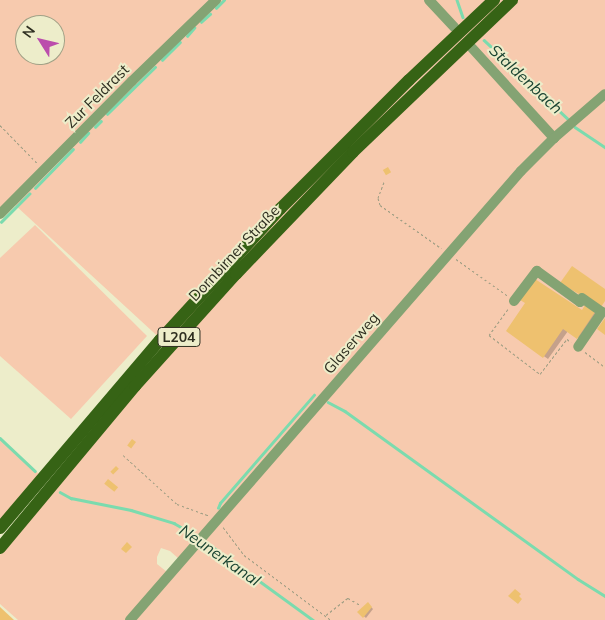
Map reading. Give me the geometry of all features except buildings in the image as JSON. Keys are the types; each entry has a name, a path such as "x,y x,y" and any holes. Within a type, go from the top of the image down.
{"main road":[{"name":"Dornbirner Straße","path":"0,528 154,347 280,209 409,80 494,0"},
{"name":"Dornbirner Straße","path":"0,548 129,394 236,274 353,152 512,0"}],"street":[{"name":"Zur Feldrast","path":"0,214 216,0"},
{"path":"429,0 454,27"},
{"path":"472,48 554,138"},
{"name":"Glaserweg","path":"130,620 521,171 554,138 605,94"},
{"path":"514,301 536,271 580,302 582,298 604,310 578,347"}],"path":[{"path":"0,124 44,170"},
{"path":"384,182 378,198 380,205 514,301 489,335 540,374 566,339 605,367"},
{"path":"123,454 177,504 208,514 216,520 227,530 244,555 331,620"},
{"path":"326,616 348,598 360,605"}],"shaded area":[{"path":"0,0 605,0 605,620 134,620 179,559 170,551 161,548 157,557 157,564 167,572 126,620 18,620 0,604 0,555 55,488 165,343 15,205 0,217"},
{"path":"35,225 147,336 71,419 0,356 0,258"},
{"path":"0,438 39,474 0,520"}],"waterway":[{"path":"216,8 224,0"},
{"name":"Staldenbach","path":"457,0 463,17"},
{"path":"201,22 210,14"},
{"path":"187,36 194,28"},
{"name":"Staldenbach","path":"484,40 567,118"},
{"path":"162,60 180,42"},
{"path":"107,114 155,67"},
{"path":"95,127 101,121"},
{"name":"Staldenbach","path":"575,127 605,147"},
{"path":"80,142 88,133"},
{"path":"35,188 73,149"},
{"path":"1,222 29,194"},
{"path":"218,508 220,503 314,395"},
{"path":"328,402 345,411 578,579 605,596"},
{"name":"Neunerkanal","path":"0,438 35,471"},
{"name":"Neunerkanal","path":"60,492 71,498 131,510 174,523 198,537"},
{"name":"Neunerkanal","path":"203,540 313,620"}]}
